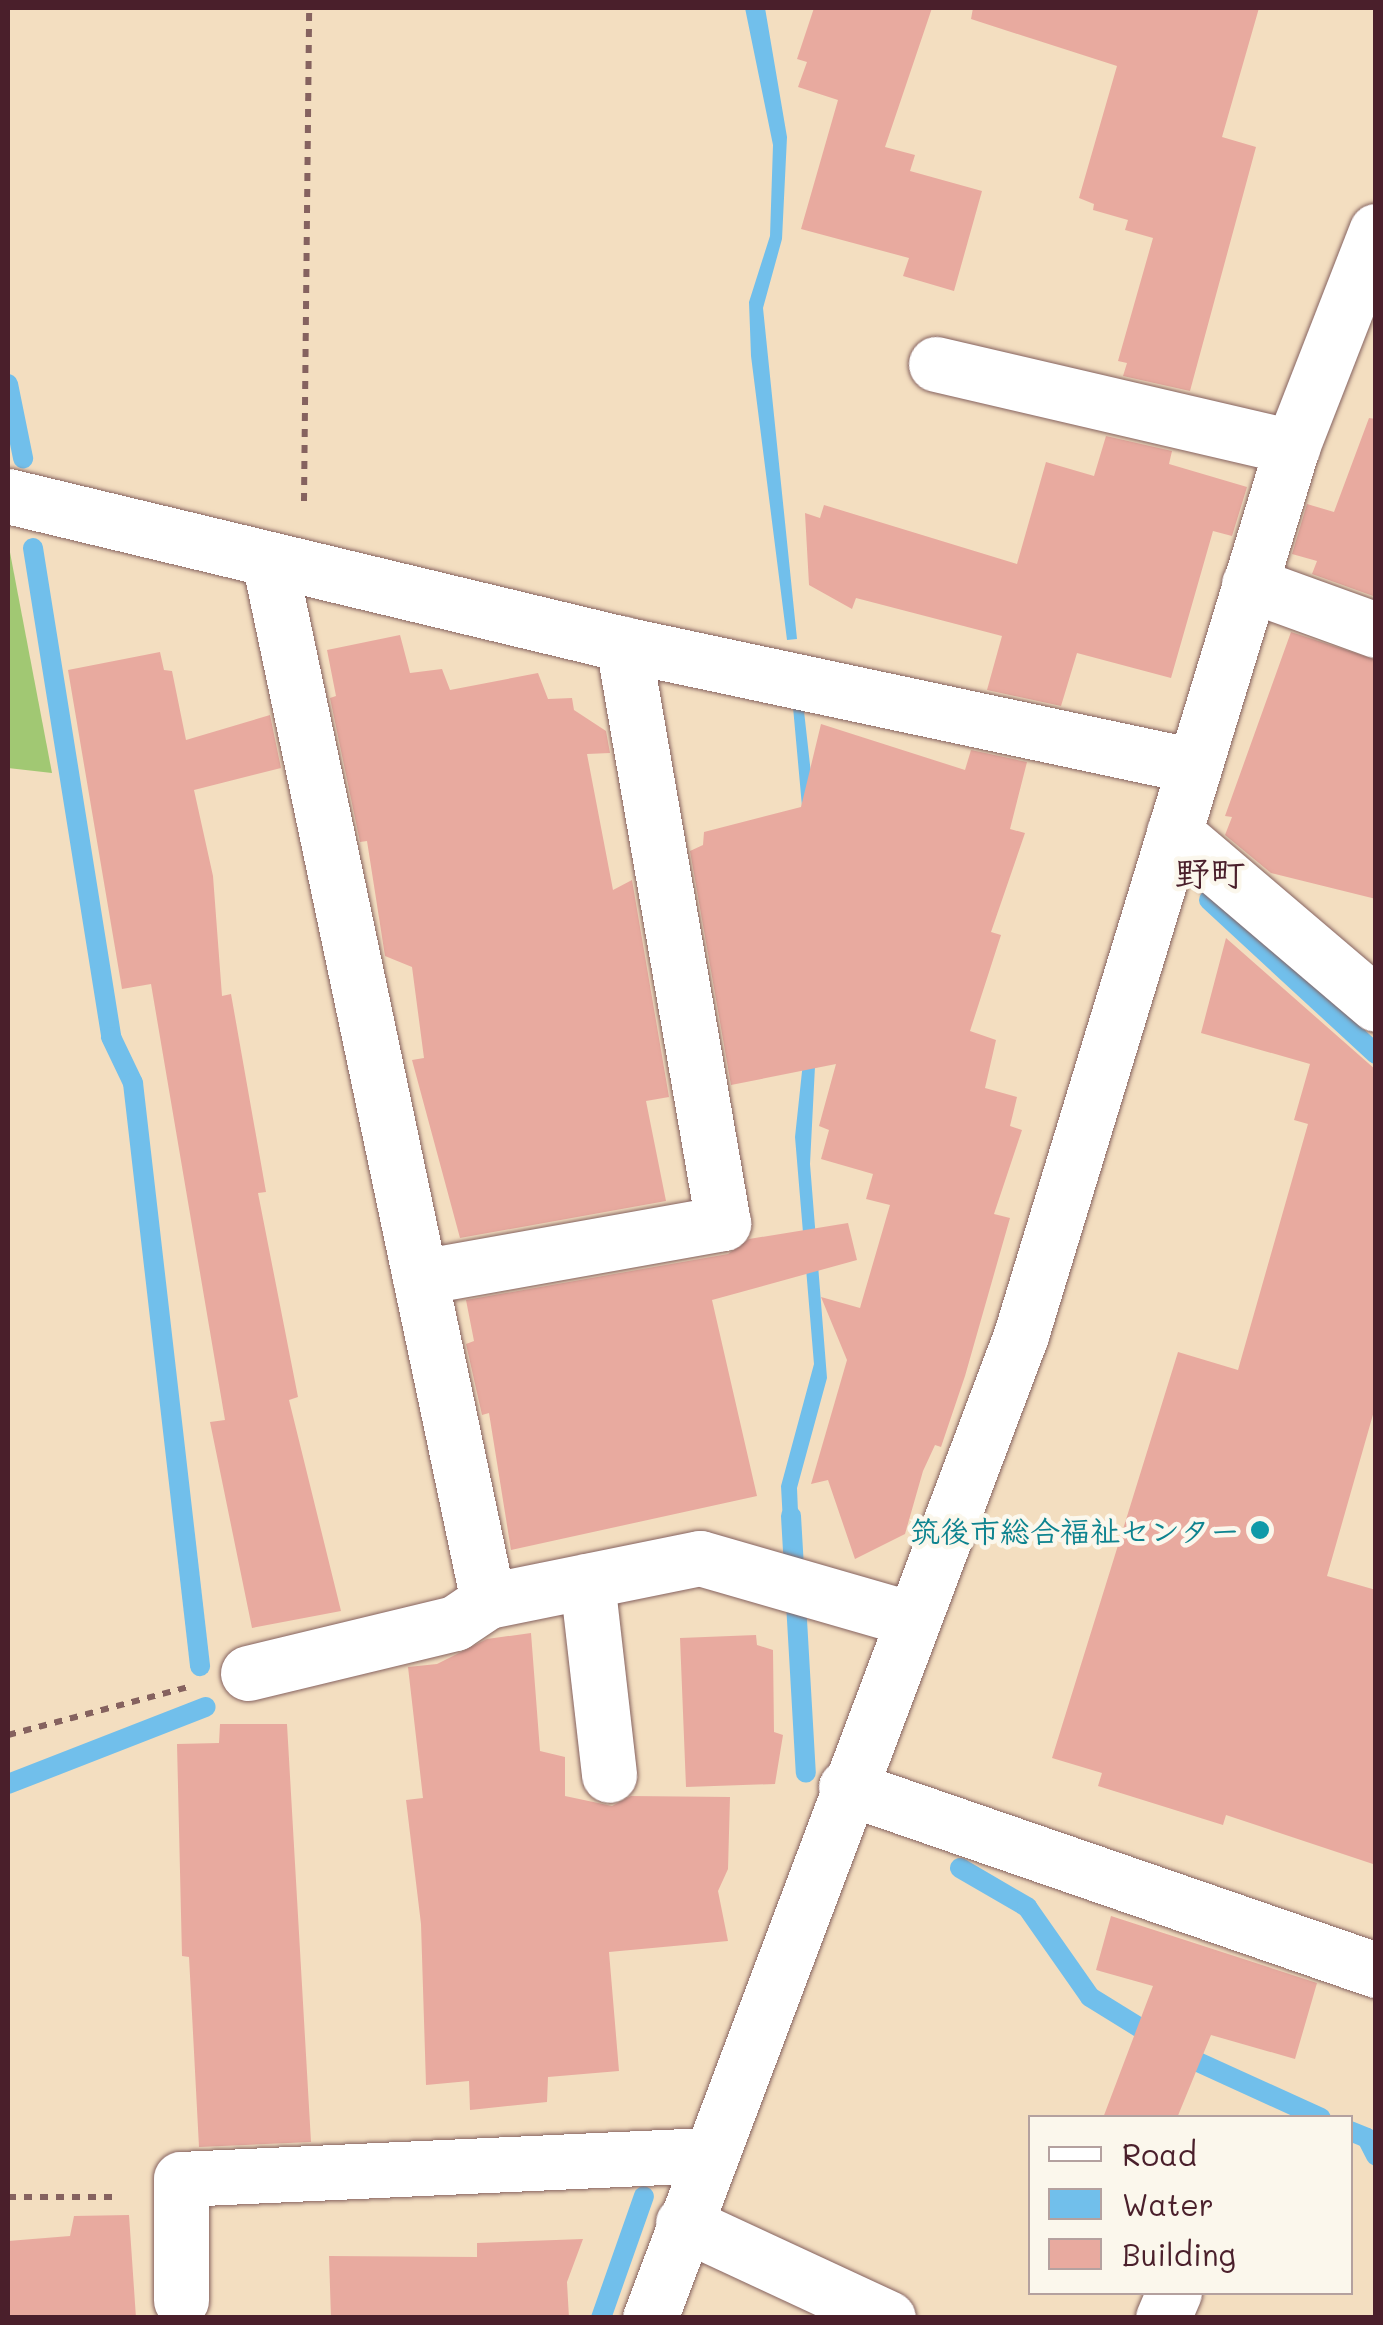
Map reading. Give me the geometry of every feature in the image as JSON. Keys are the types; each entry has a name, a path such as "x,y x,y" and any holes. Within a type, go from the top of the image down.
{"street":[{"path":"650,2318 846,1787 1020,1335 1292,447 1376,231"},
{"path":"936,364 1292,447"},
{"path":"8,496 623,644 1194,766"},
{"path":"285,564 420,1278 488,1601"},
{"path":"1249,584 1376,630"},
{"path":"420,1278 723,1223 623,644"},
{"path":"1174,832 1376,1004"},
{"path":"248,1673 454,1623 488,1601 700,1558 911,1619"},
{"path":"587,1581 608,1775"},
{"path":"846,1787 1376,1970"},
{"path":"181,2300 181,2178 708,2155"},
{"path":"683,2223 888,2318"},
{"path":"1162,2318 1173,2295"}],"path":[{"path":"285,564 311,298 308,8"},
{"path":"8,1735 248,1673"},
{"path":"8,2197 180,2196"}],"green space":[{"path":"8,542 52,773 8,768"}],"water":[{"path":"745,8 765,8 787,137 782,239 763,308 797,639 787,640 751,356 749,302 770,236 773,145"},
{"path":"793,707 804,711 824,890 810,1164 827,1378 797,1488 799,1536 792,1544 784,1541 781,1486 814,1364 795,1137 815,950"}],"building":[{"path":"814,8 932,8 885,147 915,155 910,171 982,191 954,291 903,276 909,258 801,229 838,100 798,87 807,62 797,59"},
{"path":"973,8 1259,8 1222,137 1256,147 1190,391 1123,376 1127,363 1118,361 1153,238 1125,230 1128,220 1093,210 1094,204 1079,198 1117,66 971,19"},
{"path":"1369,418 1376,419 1376,597 1312,574 1317,561 1292,554 1307,504 1334,512"},
{"path":"1106,436 1172,451 1169,464 1247,487 1232,536 1213,531 1171,678 1077,653 1061,706 987,690 1002,636 856,598 852,609 809,585 805,513 820,518 824,505 1017,564 1046,462 1094,476"},
{"path":"1291,632 1376,660 1376,899 1271,873 1225,835 1232,817 1225,816"},
{"path":"400,635 410,673 442,669 450,690 538,673 548,699 572,698 574,710 606,731 610,753 587,754 613,890 632,880 669,1097 646,1101 666,1201 460,1238 412,1060 424,1058 412,967 385,956 367,841 360,842 330,698 336,696 327,650"},
{"path":"160,652 164,670 172,671 186,740 270,715 281,768 194,790 213,876 222,996 231,994 266,1192 258,1193 298,1397 289,1400 341,1611 252,1628 210,1422 225,1420 151,984 122,989 68,670"},
{"path":"821,724 965,770 971,750 1027,762 1010,829 1025,833 991,932 1001,935 970,1031 996,1040 985,1088 1017,1097 1010,1126 1022,1130 994,1214 1010,1218 965,1376 941,1447 935,1445 923,1471 905,1534 855,1559 828,1480 811,1484 847,1360 821,1297 860,1308 890,1205 866,1199 873,1174 821,1159 829,1130 819,1126 836,1064 731,1085 690,851 703,845 704,832 801,807"},
{"name":"筑後市総合福祉センター","path":"1226,938 1376,1070 1376,1404 1327,1576 1376,1590 1376,1865 1226,1815 1223,1825 1098,1786 1102,1773 1052,1758 1178,1352 1238,1370 1308,1124 1294,1120 1310,1064 1201,1033"},
{"path":"848,1223 857,1260 712,1300 757,1496 511,1550 489,1413 482,1415 466,1344 474,1341 466,1300 728,1254 749,1239"},
{"path":"531,1633 540,1751 565,1757 565,1796 612,1806 631,1796 730,1797 728,1869 718,1891 728,1941 609,1952 619,2071 548,2077 547,2102 470,2110 469,2081 426,2085 421,1924 406,1800 423,1798 408,1667 437,1664 487,1639"},
{"path":"756,1635 757,1645 773,1650 774,1732 783,1735 775,1784 686,1787 680,1638"},
{"path":"220,1724 287,1724 311,2142 199,2147 189,1957 182,1956 177,1744 219,1743"},
{"path":"1111,1916 1317,1983 1295,2059 1211,2035 1178,2115 1104,2115 1153,1986 1096,1970"},
{"path":"129,2215 136,2318 8,2318 8,2241 70,2236 74,2216"},
{"path":"583,2239 567,2282 569,2318 331,2318 329,2256 477,2257 477,2243"}],"waterway":[{"path":"8,384 23,458"},
{"path":"33,548 111,1037 133,1083 200,1666"},
{"path":"1209,900 1376,1054"},
{"path":"791,1516 806,1773"},
{"path":"8,1784 205,1707"},
{"path":"960,1868 1027,1907 1090,1997 1187,2057 1314,2115"},
{"path":"1353,2132 1367,2138 1376,2156"},
{"path":"601,2318 644,2196"}],"place":[{"name":"筑後市総合福祉センター","path":"1260,1530"}],"district":[{"name":"野町","path":"1210,872"}]}
